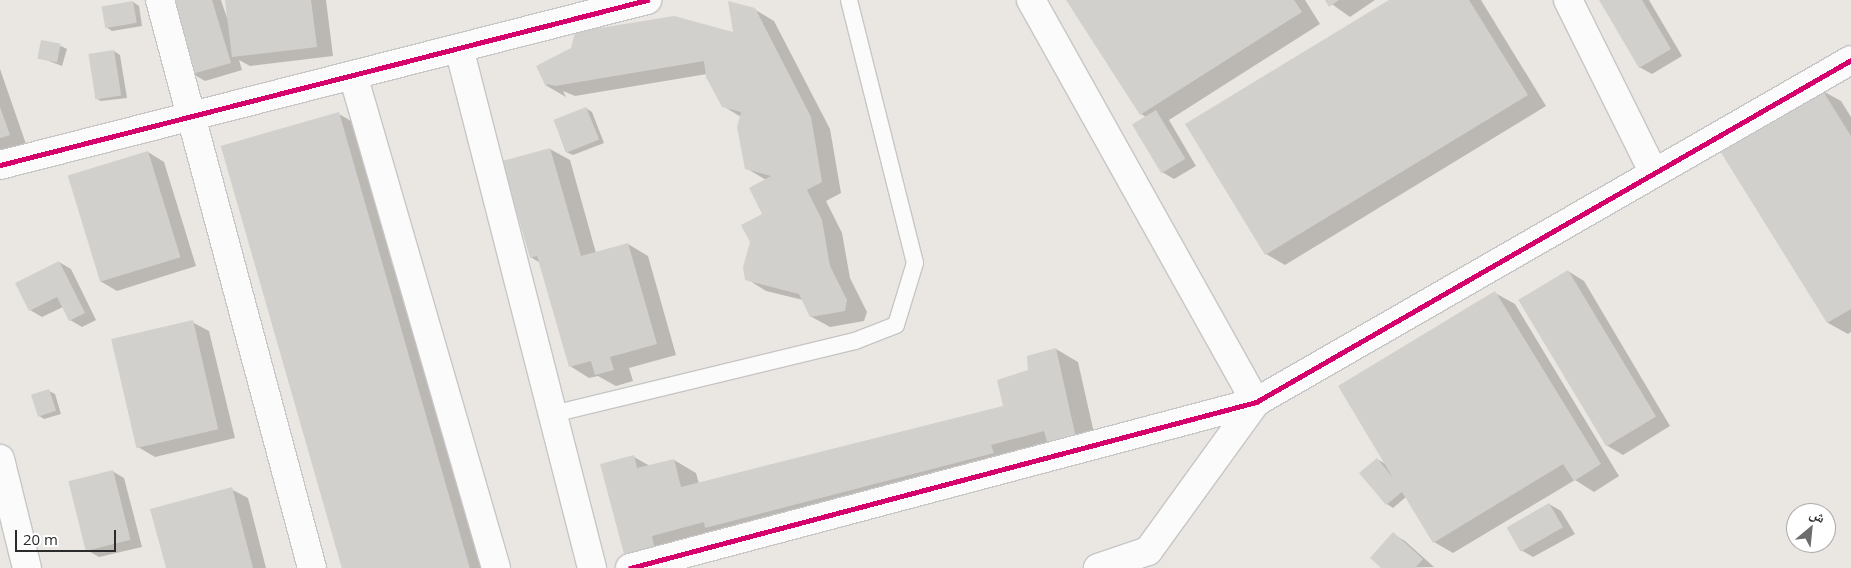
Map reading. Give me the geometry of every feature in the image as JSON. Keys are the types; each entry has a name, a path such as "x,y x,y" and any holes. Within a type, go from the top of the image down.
{"street":[{"path":"160,0 312,568"},
{"path":"0,165 647,0"},
{"path":"1031,0 1256,402"},
{"path":"1568,0 1654,173"},
{"path":"459,48 592,568"},
{"path":"630,568 1256,402 1851,60"},
{"path":"353,75 496,568"},
{"path":"1098,568 1148,551 1256,402"},
{"path":"0,459 27,568"}],"lane":[{"path":"553,414 855,341 896,326 915,263 849,0"}],"building":[{"path":"172,0 212,0 231,63 192,74"},
{"path":"225,0 311,0 317,47 232,57"},
{"path":"1066,0 1294,0 1302,12 1140,115"},
{"path":"1325,0 1339,0 1329,7"},
{"path":"1389,0 1469,0 1528,95 1265,255 1185,124"},
{"path":"1599,0 1642,0 1671,49 1639,68"},
{"path":"133,1 137,23 105,28 101,7"},
{"path":"728,1 755,8 811,117 822,182 807,190 822,220 830,266 847,300 845,311 810,317 799,294 745,280 743,267 750,242 741,225 762,214 749,188 771,176 745,169 737,127 741,112 722,107 706,77 704,61 555,86 547,84 546,87 536,66 571,48 575,32 674,16 733,32"},
{"path":"41,40 61,44 57,62 37,59"},
{"path":"114,50 121,95 96,100 88,54"},
{"path":"1821,88 1851,136 1851,309 1827,323 1720,151"},
{"path":"0,107 10,135 0,138"},
{"path":"586,107 599,139 567,153 554,120"},
{"path":"1156,110 1185,159 1161,173 1132,124"},
{"path":"339,112 470,568 342,568 221,146"},
{"path":"550,148 581,256 628,243 657,344 610,357 614,370 595,375 591,361 569,367 537,256 530,258 502,161"},
{"path":"148,151 180,257 100,282 68,176"},
{"path":"59,261 85,313 69,321 57,297 29,311 15,283"},
{"path":"1568,270 1656,417 1606,446 1518,300"},
{"path":"1495,291 1601,464 1574,481 1563,464 1433,543 1402,492 1386,505 1359,473 1377,458 1393,478 1338,386"},
{"path":"193,320 218,429 136,448 111,339"},
{"path":"1056,348 1076,438 1048,445 1044,431 991,445 994,453 705,528 704,522 652,536 654,546 624,554 600,464 634,455 637,468 674,459 681,487 1003,406 997,380 1028,370 1027,356"},
{"path":"49,389 56,411 38,417 31,395"},
{"path":"113,470 130,540 86,551 68,481"},
{"path":"232,487 253,568 166,568 150,509"},
{"path":"1549,503 1563,527 1521,552 1507,528"},
{"path":"1393,532 1423,559 1415,568 1381,568 1370,558"}],"cycle path":[{"path":"0,165 647,0"},
{"path":"630,568 1256,402 1851,60"}]}
